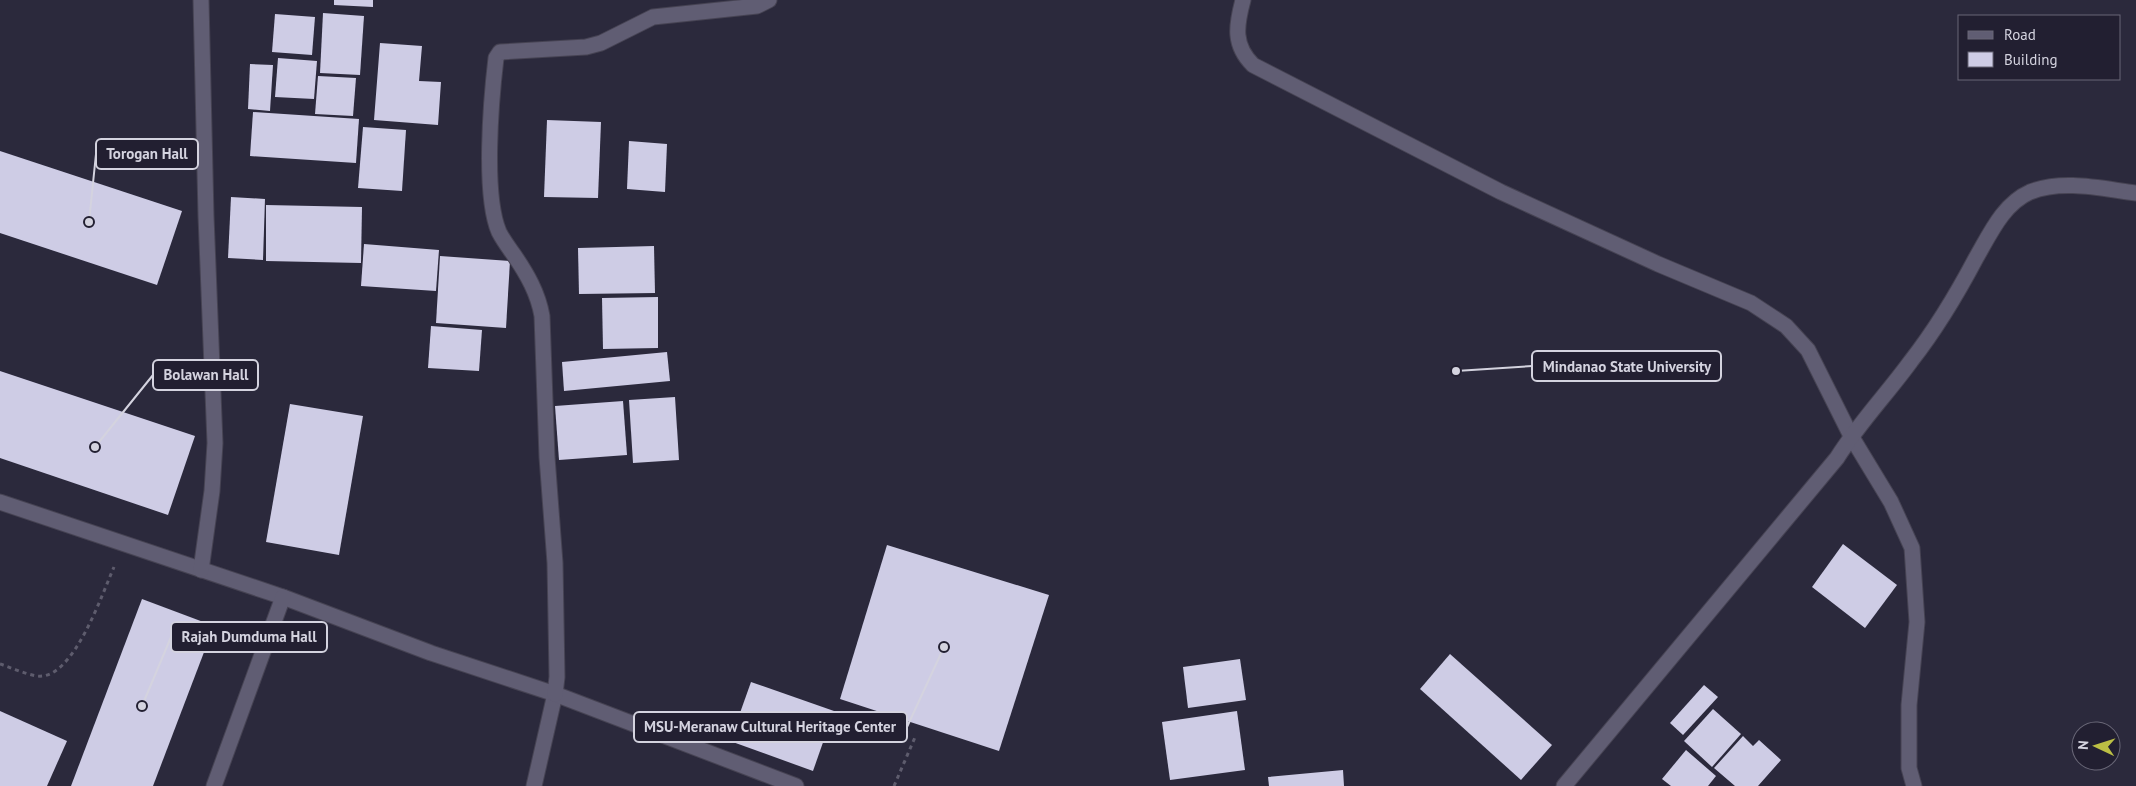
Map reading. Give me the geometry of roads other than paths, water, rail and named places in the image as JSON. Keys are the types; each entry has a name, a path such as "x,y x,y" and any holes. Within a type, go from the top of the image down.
{"street":[{"path":"201,0 206,206 215,443 212,492 201,570"},
{"path":"534,786 555,694 556,677 554,563 547,457 542,316 539,302 527,275 500,233 494,212 490,175 496,58 500,52 510,50 561,50 586,47 601,43 653,17 757,6 769,0"},
{"path":"1243,0 1238,17 1238,35 1242,54 1253,65 1501,192 1658,264 1751,303 1786,326 1808,350 1851,436 1891,502 1912,548 1917,622 1909,723 1909,768 1914,786"},
{"path":"1564,786 1838,458 1851,436 1912,360 1955,298 1995,224 2011,205 2030,192 2050,187 2075,186 2136,193"},
{"path":"0,502 283,598 431,653 555,694 796,786"},
{"path":"214,786 283,598"}],"place":[{"name":"Torogan Hall","path":"89,222"},
{"name":"Mindanao State University","path":"1456,371"},
{"name":"Bolawan Hall","path":"95,447"},
{"name":"MSU-Meranaw Cultural Heritage Center","path":"944,647"},
{"name":"Rajah Dumduma Hall","path":"142,706"}]}
